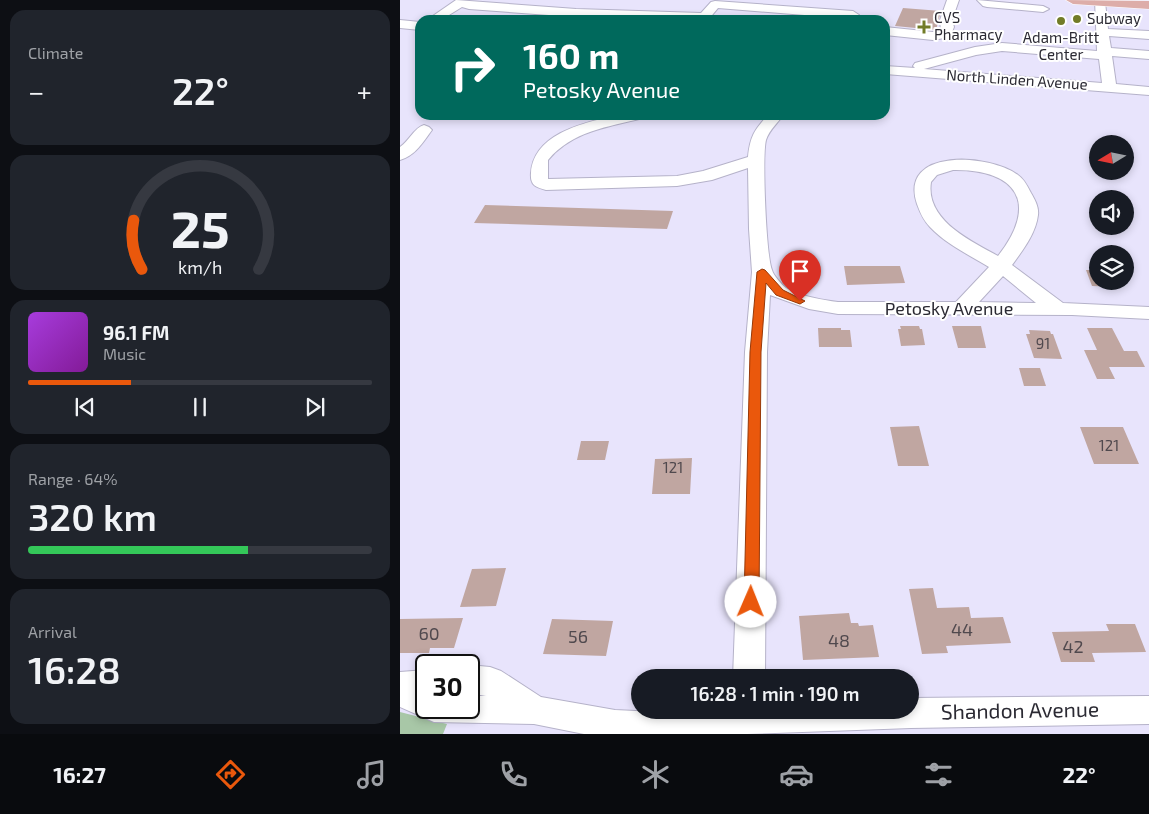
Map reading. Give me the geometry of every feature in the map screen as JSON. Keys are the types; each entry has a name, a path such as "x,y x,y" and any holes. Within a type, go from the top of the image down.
{"main road":[{"path":"1086,1 1149,5"}],"street":[{"path":"590,13 607,0"},
{"path":"890,32 933,36 946,34 948,27 946,20 953,0"},
{"path":"983,0 987,4 994,5 1043,7"},
{"path":"441,15 462,1 469,6 635,15"},
{"path":"1086,1 1102,32 1108,87"},
{"path":"705,15 715,4 853,14"},
{"path":"773,15 777,9"},
{"path":"400,24 415,26"},
{"path":"1102,32 1149,35"},
{"path":"890,70 928,65 975,51 1002,47 1149,55"},
{"name":"North Linden Avenue","path":"890,70 1149,91"},
{"path":"616,120 595,125 554,144 540,160 539,182 546,186 677,181 706,176 756,160"},
{"path":"749,669 756,352 762,272 758,229 756,160 758,140 764,128 771,120"},
{"path":"400,155 412,146 424,130"},
{"path":"961,308 986,285 1000,266 1026,228 1029,214 1026,201 1017,183 1000,170 985,166 954,166 938,169 929,174 924,179 922,188 930,214 939,226 1000,266 1058,309"},
{"name":"Petosky Avenue","path":"762,272 779,292 816,306 848,308 1058,309 1149,313"},
{"path":"480,681 490,681 534,710"},
{"path":"480,710 534,710"},
{"name":"Shandon Avenue","path":"534,710 615,725 677,728 712,726 733,719"},
{"name":"Shandon Avenue","path":"919,713 1149,710"}],"green space":[{"path":"400,712 415,716 415,719 427,719 447,724 443,734 400,734"}],"building":[{"name":"CVS Pharmacy","path":"903,8 941,11 936,30 895,26"},
{"path":"485,205 673,211 667,229 474,223"},
{"path":"844,266 900,266 905,283 847,285"},
{"path":"900,326 919,326 922,329 925,345 901,346 898,329 901,329"},
{"path":"952,326 981,326 986,348 958,348"},
{"path":"818,328 850,330 852,347 819,347"},
{"path":"1087,328 1112,328 1124,351 1137,351 1145,367 1109,367 1115,379 1097,379 1084,350 1097,350"},
{"path":"1029,330 1050,331 1053,334 1062,359 1034,358 1026,334 1030,334"},
{"path":"1019,368 1040,368 1046,386 1024,386"},
{"path":"919,426 929,466 898,466 890,427"},
{"path":"1080,427 1123,427 1139,464 1094,464"},
{"path":"581,441 609,441 605,460 577,460"},
{"path":"692,458 690,494 652,494 655,459"},
{"path":"506,568 496,606 460,607 472,569"},
{"path":"933,588 937,608 969,607 971,618 1003,617 1011,643 946,646 948,653 922,654 909,589"},
{"path":"849,613 851,623 858,623 859,626 873,625 879,657 803,660 799,616"},
{"path":"463,618 454,648 430,648 429,653 400,653 400,619"},
{"path":"552,619 613,621 606,656 543,654"},
{"path":"1106,624 1135,624 1146,652 1092,653 1095,662 1061,662 1052,632 1109,631"}],"place":[{"name":"Subway","path":"1077,19"},
{"name":"Adam-Britt Center","path":"1061,21"},
{"name":"CVS Pharmacy","path":"924,27"}],"route":[{"path":"751,602 756,352 762,272 779,292 800,301"}]}
